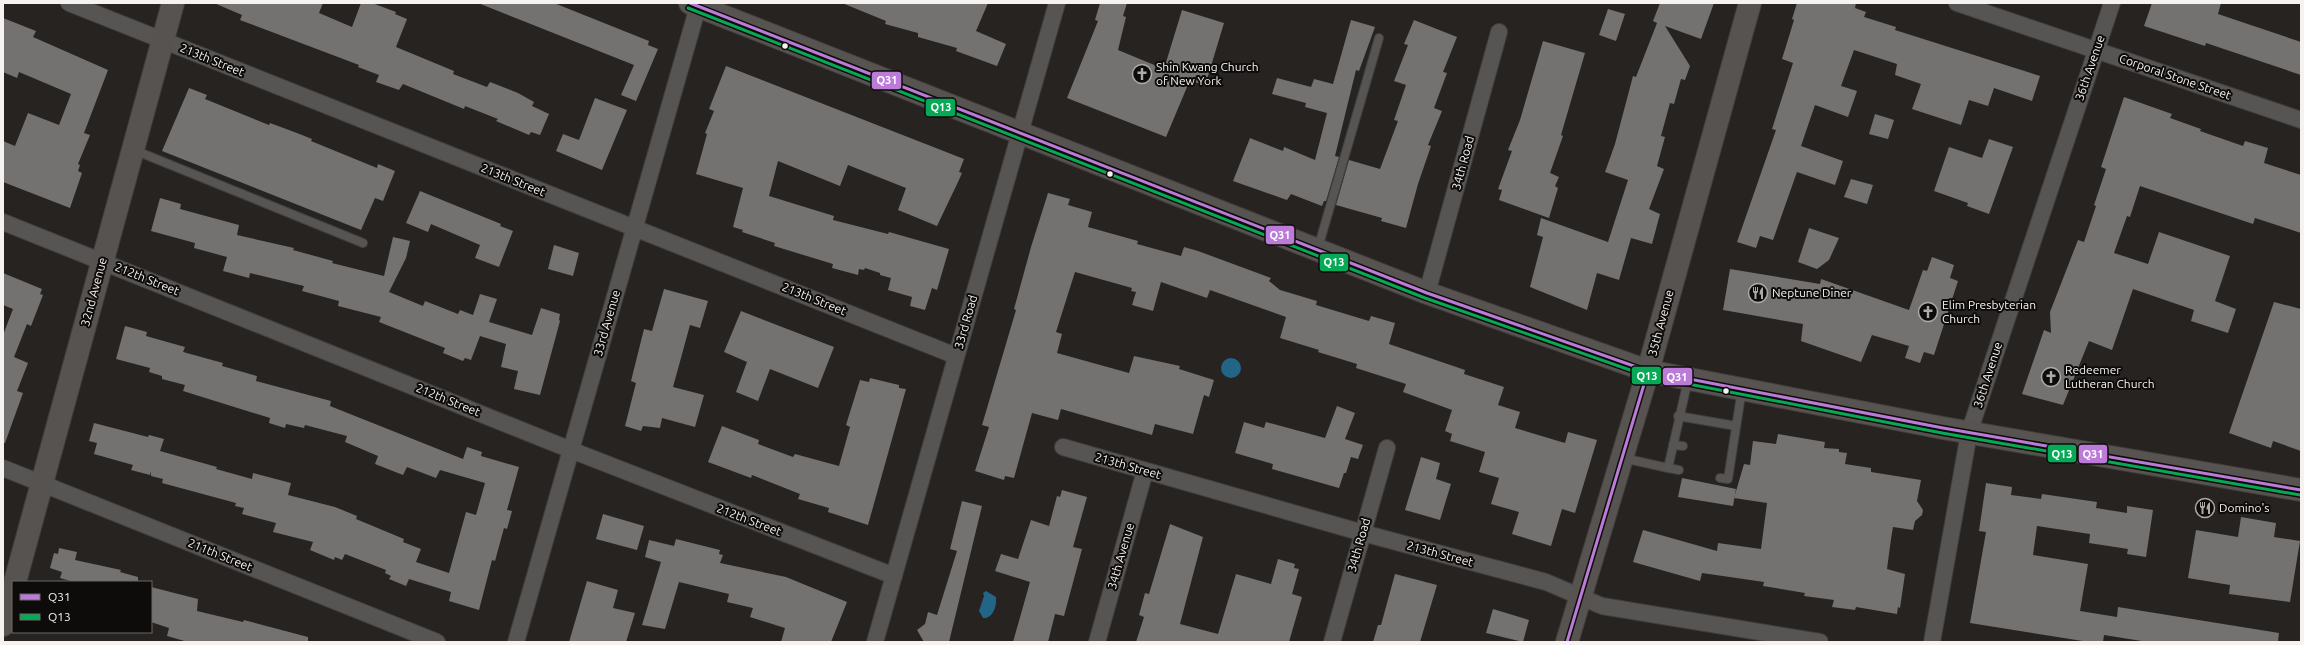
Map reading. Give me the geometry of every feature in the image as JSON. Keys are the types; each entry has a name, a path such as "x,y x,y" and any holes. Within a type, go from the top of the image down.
{"street":[{"name":"213th Street","path":"69,3 956,356"},
{"name":"32nd Avenue","path":"15,581 173,3"},
{"name":"33rd Road","path":"876,642 1057,3"},
{"name":"35th Avenue","path":"1567,642 1648,371 1750,3"},
{"name":"Corporal Stone Street","path":"1957,3 2301,120"},
{"name":"36th Avenue","path":"1932,642 1969,433 2112,3"},
{"path":"695,4 1020,134 1427,293 1648,371 1969,433 2301,490"},
{"name":"33rd Avenue","path":"516,642 634,228 695,4"},
{"name":"34th Road","path":"1427,293 1499,32"},
{"name":"212th Street","path":"3,222 571,450 894,576"},
{"name":"213th Street","path":"1064,447 1363,533 1546,582 1602,606 1820,642"},
{"name":"34th Road","path":"1332,642 1387,448"},
{"name":"211th Street","path":"3,468 437,642"},
{"name":"34th Avenue","path":"1097,642 1145,471"},
{"path":"3,625 12,593"}],"lane":[{"path":"1318,250 1379,38"},
{"path":"133,150 363,243"},
{"path":"1668,468 1678,416 1688,379"},
{"path":"1720,478 1728,479 1728,453 1736,426 1742,388"},
{"path":"1678,416 1736,426"},
{"path":"1673,445 1683,446"},
{"path":"1622,457 1678,470"}],"water":[{"path":"1231,358 1238,361 1241,368 1238,375 1231,378 1224,375 1221,368 1224,361"},
{"path":"986,591 996,597 996,604 992,614 986,618 983,618 979,611 984,596 983,593"}],"building":[{"path":"214,3 323,3 319,13 352,27 361,3 372,3 396,12 395,14 407,19 396,47 454,71 453,74 487,87 490,82 518,93 534,102 532,106 549,114 540,135 531,132 529,135 496,121 498,119 465,106 464,109 403,84 399,90 376,82 379,75 358,67 359,65 240,20 242,15"},
{"path":"478,3 554,3 649,41 648,45 658,49 636,101 621,95 634,65"},
{"path":"842,3 988,3 976,31 1006,44 997,66 956,51 957,48 918,37 918,33 885,24 886,21"},
{"name":"Shin Kwang Church of New York","path":"1100,3 1127,3 1123,16 1126,17 1118,50 1164,69 1182,10 1224,23 1205,86 1190,80 1166,137 1067,98 1098,21 1095,20"},
{"path":"1660,3 1714,3 1701,39 1665,26 1690,66 1685,80 1681,79 1674,104 1670,103 1661,136 1665,137 1657,166 1664,169 1649,209 1660,214 1652,244 1631,238 1619,280 1597,273 1587,310 1530,287 1543,237 1537,235 1541,218 1608,242 1628,180 1605,172 1615,144 1633,76 1636,77 1657,23 1653,21"},
{"path":"1797,3 1856,3 1855,8 1866,12 1864,17 1896,27 1895,30 2040,76 2032,101 1994,88 1988,106 1969,100 1961,125 1912,109 1921,84 1895,75 1897,64 1854,50 1841,86 1857,91 1848,117 1815,105 1801,146 1843,161 1835,185 1797,172 1773,240 1760,236 1756,248 1737,242 1776,130 1772,129 1793,63 1782,59 1794,20 1792,19"},
{"path":"2152,3 2221,3 2218,14 2301,42 2301,75 2206,43 2205,46 2144,26"},
{"path":"1608,9 1625,14 1616,41 1599,35"},
{"path":"3,18 36,31 33,37 108,70 84,133 90,135 78,164 80,165 78,171 82,173 70,208 3,182 3,141 15,146 28,113 59,125 71,94 19,72 17,78 3,72"},
{"path":"1351,20 1375,27 1359,71 1356,70 1335,156 1339,157 1326,201 1324,201 1322,206 1291,194 1287,200 1233,181 1250,138 1283,151 1284,147 1315,160 1327,113 1305,107 1306,103 1272,94 1277,78 1311,87 1314,79 1333,84"},
{"path":"1414,20 1457,37 1443,72 1447,73 1434,108 1442,111 1428,145 1431,146 1418,184 1406,228 1381,221 1382,218 1336,205 1349,160 1380,169 1398,121 1394,120 1406,85 1394,81 1408,45 1404,44"},
{"path":"1543,41 1585,53 1561,135 1563,136 1550,173 1559,177 1555,186 1558,188 1549,218 1499,200 1502,190 1498,189 1512,151 1508,150 1520,120"},
{"path":"726,66 964,159 959,172 962,173 937,226 898,210 906,188 848,165 840,186 778,161 769,196 834,216 833,220 888,234 889,232 949,249 937,290 932,288 925,310 910,306 912,297 888,290 891,278 880,275 880,273 865,268 864,270 859,269 858,275 832,268 833,264 774,246 775,243 742,232 743,230 733,227 743,188 696,174 707,134 705,133 714,111 709,109"},
{"path":"189,88 207,95 205,99 269,125 270,123 297,133 312,139 311,141 377,168 378,164 395,171 383,201 375,198 361,230 162,151"},
{"path":"2124,97 2172,114 2170,118 2201,129 2200,131 2243,146 2245,141 2268,148 2264,163 2301,175 2301,233 2255,218 2253,224 2140,186 2130,217 2127,216 2114,253 2148,264 2159,232 2230,256 2215,301 2236,309 2228,333 2191,321 2194,310 2133,289 2112,350 2089,341 2063,405 2022,394 2044,330 2051,333 2050,312 2078,240 2084,242 2106,169 2101,167"},
{"path":"595,98 627,110 602,170 556,151 563,134 579,140"},
{"path":"1875,114 1894,120 1888,139 1869,134"},
{"path":"1989,139 2013,147 1989,214 1967,206 1968,203 1934,191 1949,147 1982,158"},
{"path":"1851,179 1873,185 1867,204 1844,197"},
{"path":"420,191 501,224 500,226 513,231 499,267 475,258 480,245 431,224 428,232 406,223"},
{"path":"1048,193 1070,199 1068,205 1092,212 1088,227 1138,241 1137,244 1181,256 1184,247 1198,251 1271,278 1269,281 1280,290 1317,301 1316,305 1369,321 1371,316 1395,323 1389,344 1465,370 1464,374 1504,387 1498,405 1520,412 1515,428 1565,443 1568,432 1597,440 1575,513 1562,509 1551,546 1512,534 1519,512 1491,504 1499,478 1479,472 1485,452 1450,441 1452,434 1445,431 1452,410 1403,392 1406,384 1356,368 1357,364 1280,338 1286,317 1210,290 1207,298 1161,282 1153,311 1132,305 1136,292 1131,291 1132,288 1075,272 1056,332 1062,334 1057,353 1129,373 1134,356 1180,366 1179,369 1214,380 1209,397 1204,395 1193,434 1155,424 1152,435 1061,409 1058,420 1032,413 1014,478 1005,476 1004,480 975,471 989,427 982,425 1016,310 1014,309 1031,247"},
{"path":"160,198 181,204 180,209 239,225 237,235 294,248 293,250 333,261 332,263 384,276 393,237 410,241 406,258 389,292 423,306 425,301 458,314 460,310 473,315 480,294 497,299 489,322 532,335 541,308 560,314 560,321 540,395 514,389 518,371 501,367 506,344 480,336 471,360 465,358 463,361 443,353 445,348 379,322 381,317 338,306 339,301 302,291 304,286 250,273 249,278 223,271 227,257 194,248 195,243 151,231"},
{"path":"1809,228 1839,238 1829,260 1817,269 1798,262"},
{"path":"554,245 579,253 573,276 548,269"},
{"path":"1932,257 1954,265 1950,278 1958,281 1934,355 1924,352 1920,363 1905,358 1909,346 1872,335 1861,362 1801,341 1803,324 1723,310 1730,269 1820,284 1821,279 1909,310 1923,270 1927,271"},
{"path":"3,273 42,289 40,294 43,295 31,326 27,324 14,357 28,363 17,391 23,393 5,443 3,443 3,335 13,309 3,305"},
{"path":"664,289 708,301 700,328 690,325 673,387 704,395 695,427 662,418 660,428 643,426 641,431 625,426 636,383 631,381 644,329 652,331"},
{"path":"2274,302 2301,309 2301,451 2273,441 2271,448 2229,433"},
{"path":"741,311 834,347 818,388 770,369 758,401 736,392 747,362 724,352"},
{"path":"125,326 147,332 146,336 185,347 183,352 223,363 222,366 257,376 256,381 331,401 330,406 463,459 467,447 482,452 481,456 519,467 507,510 512,511 507,529 504,528 495,561 492,560 479,610 449,601 451,592 409,579 406,586 389,579 391,576 385,573 386,570 345,554 342,560 335,557 334,560 310,550 313,542 273,532 276,523 242,514 244,508 235,506 236,503 162,483 163,479 151,476 151,471 150,475 131,470 133,465 94,454 97,443 89,441 94,423 148,437 149,435 164,439 160,451 217,467 216,469 252,479 253,473 291,483 288,495 335,507 357,516 356,519 404,539 403,542 421,549 416,562 449,573 466,512 476,515 485,483 440,470 436,478 407,467 403,475 375,464 378,456 345,442 347,436 305,425 304,428 286,424 285,428 269,423 270,418 183,391 185,385 162,379 162,376 149,372 150,368 116,359"},
{"path":"870,378 899,385 899,388 906,389 868,525 828,512 829,508 798,499 800,494 752,475 751,478 708,462 722,426 759,440 758,444 793,457 795,454 839,466 850,427 846,425 860,380 869,382"},
{"path":"1337,406 1355,413 1345,439 1363,445 1358,459 1351,457 1339,488 1272,469 1273,464 1235,453 1244,422 1264,428 1266,422 1325,438"},
{"path":"1778,434 1825,442 1824,448 1839,449 1839,452 1847,453 1845,464 1871,468 1871,472 1921,480 1917,501 1923,510 1922,515 1915,521 1913,530 1893,527 1887,569 1905,574 1900,608 1898,607 1897,614 1856,607 1855,610 1832,607 1834,600 1804,596 1805,593 1763,586 1764,582 1702,573 1700,581 1633,562 1643,530 1717,551 1718,543 1761,549 1767,503 1734,498 1744,464 1750,465 1753,441 1776,444"},
{"path":"1421,457 1440,463 1436,479 1451,484 1440,520 1405,510"},
{"path":"1682,478 1736,489 1733,506 1678,497"},
{"path":"1986,483 2012,487 2011,495 2041,499 2042,494 2097,502 2096,508 2127,513 2127,506 2153,510 2146,557 2127,554 2128,549 2089,543 2090,534 2037,526 2033,555 2088,564 2080,611 2117,617 2118,607 2279,633 2278,642 2148,642 2104,635 2103,642 2089,642 1970,623 1986,532 1979,531"},
{"path":"1062,490 1087,497 1073,547 1082,549 1064,616 1055,614 1048,642 1013,642 1030,582 995,571 1001,554 1018,559 1031,520 1049,526 1057,496 1060,497"},
{"path":"962,501 982,506 949,642 924,642 917,630 925,624 928,612 937,615 957,551 950,549"},
{"path":"603,514 644,526 637,550 596,539"},
{"path":"2241,517 2276,523 2274,537 2300,541 2290,602 2229,594 2230,585 2188,578 2196,530 2238,537"},
{"path":"1170,524 1203,537 1180,624 1218,634 1236,574 1271,584 1278,559 1295,564 1294,568 1299,569 1292,594 1302,597 1289,642 1136,642 1144,617 1139,615 1145,593 1149,594"},
{"path":"676,539 720,550 719,554 723,555 720,563 786,577 847,602 831,642 781,642 785,628 750,617 753,608 727,602 729,594 679,582 665,629 642,625 661,562 645,557 649,540 674,546"},
{"path":"59,548 77,552 75,560 121,570 120,572 138,577 138,581 70,581 60,578 62,572 50,568 54,553 58,554"},
{"path":"1395,574 1437,585 1420,642 1373,642 1378,625 1381,625"},
{"path":"587,581 618,590 613,608 635,613 626,642 569,642"},
{"path":"152,587 198,599 197,611 243,622 244,620 308,637 308,642 188,642 167,636 169,628 152,622"},
{"path":"1493,609 1529,620 1523,642 1486,633"}],"transit line":[{"name":"Q31","path":"690,3 1427,293 1648,371 1943,428 2301,490"},
{"name":"Q13","path":"688,8 1425,298 1647,376 1942,433 2300,495"},
{"name":"Q31","path":"1567,642 1648,371"}],"place":[{"name":"Shin Kwang Church of New York","path":"1142,74"},
{"name":"Neptune Diner","path":"1758,293"},
{"name":"Elim Presbyterian Church","path":"1928,312"},
{"name":"Redeemer Lutheran Church","path":"2051,377"},
{"name":"Domino's","path":"2205,508"}]}
